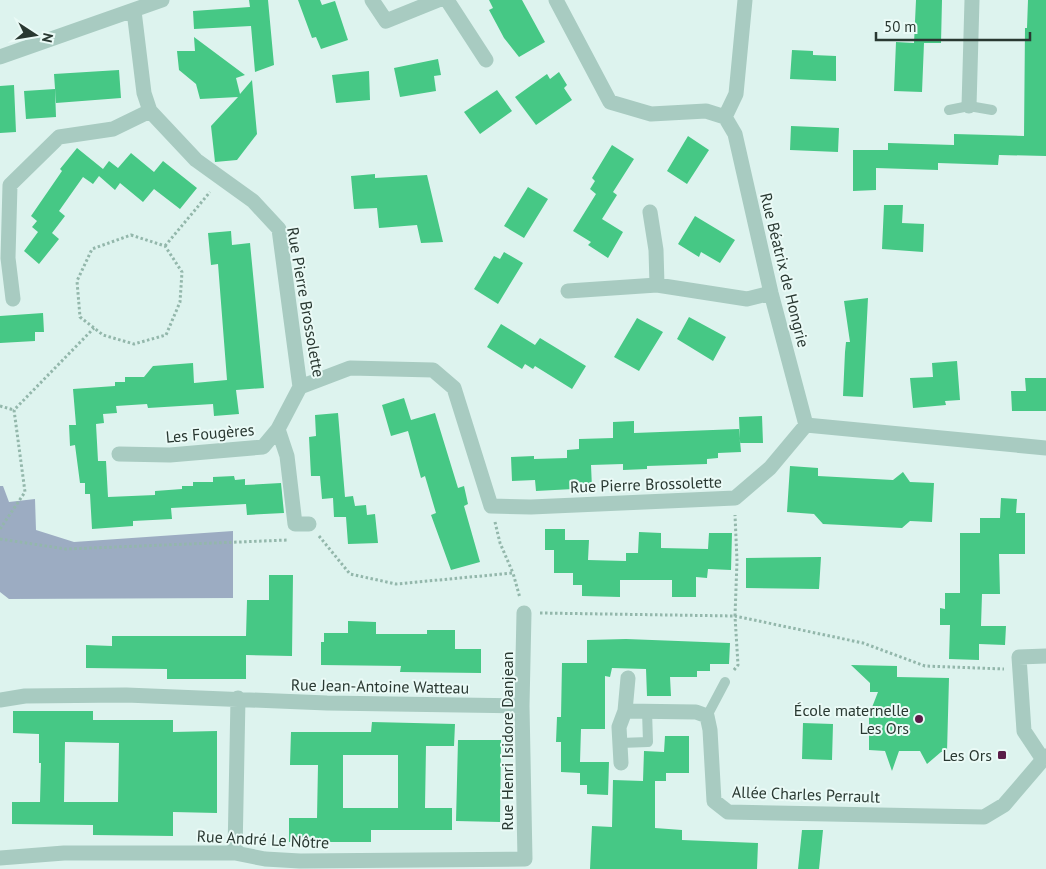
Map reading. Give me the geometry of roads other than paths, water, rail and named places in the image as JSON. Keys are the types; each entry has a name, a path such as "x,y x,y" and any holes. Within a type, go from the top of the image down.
{"street":[{"path":"0,57 162,0"},
{"path":"372,0 386,20 438,0"},
{"path":"446,0 486,60"},
{"path":"556,0 610,102 651,114 706,111 725,117 736,94 745,0"},
{"path":"969,106 972,0"},
{"name":"Rue Pierre Brossolette","path":"134,11 144,93 150,111 196,160 253,201 280,230 300,387 350,368 433,370 454,388 491,506 531,507 735,498 770,468 806,425"},
{"path":"13,299 8,258 5,183 59,137 113,129 150,111"},
{"name":"Rue Béatrix de Hongrie","path":"725,117 735,134 771,293 806,425"},
{"path":"650,212 656,250 657,285"},
{"path":"568,291 657,285 747,298 771,293"},
{"name":"Les Fougères","path":"119,454 170,455 263,447 278,429 300,387"},
{"path":"806,425 1046,448"},
{"path":"278,429 287,456 295,524 310,532"},
{"name":"Rue Henri Isidore Danjean","path":"524,613 522,706 526,864"},
{"path":"1044,757 1024,731 1019,657 1046,656"},
{"path":"621,763 620,727 625,711 628,678"},
{"name":"Rue Jean-Antoine Watteau","path":"0,700 25,696 126,695 327,703 522,706"},
{"path":"235,853 238,698"},
{"path":"625,711 696,712 707,716"},
{"name":"Allée Charles Perrault","path":"707,716 710,730 714,801 728,812 984,816 1004,805 1044,757"},
{"name":"Rue André Le Nôtre","path":"0,858 64,853 235,853 265,859 300,861 526,864"}],"lane":[{"path":"950,110 969,106 992,110"},
{"path":"707,716 725,682"},
{"path":"620,743 648,742 647,711"}],"place":[{"name":"École maternelle Les Ors","path":"919,719"},
{"name":"Les Ors","path":"1002,755"}]}
